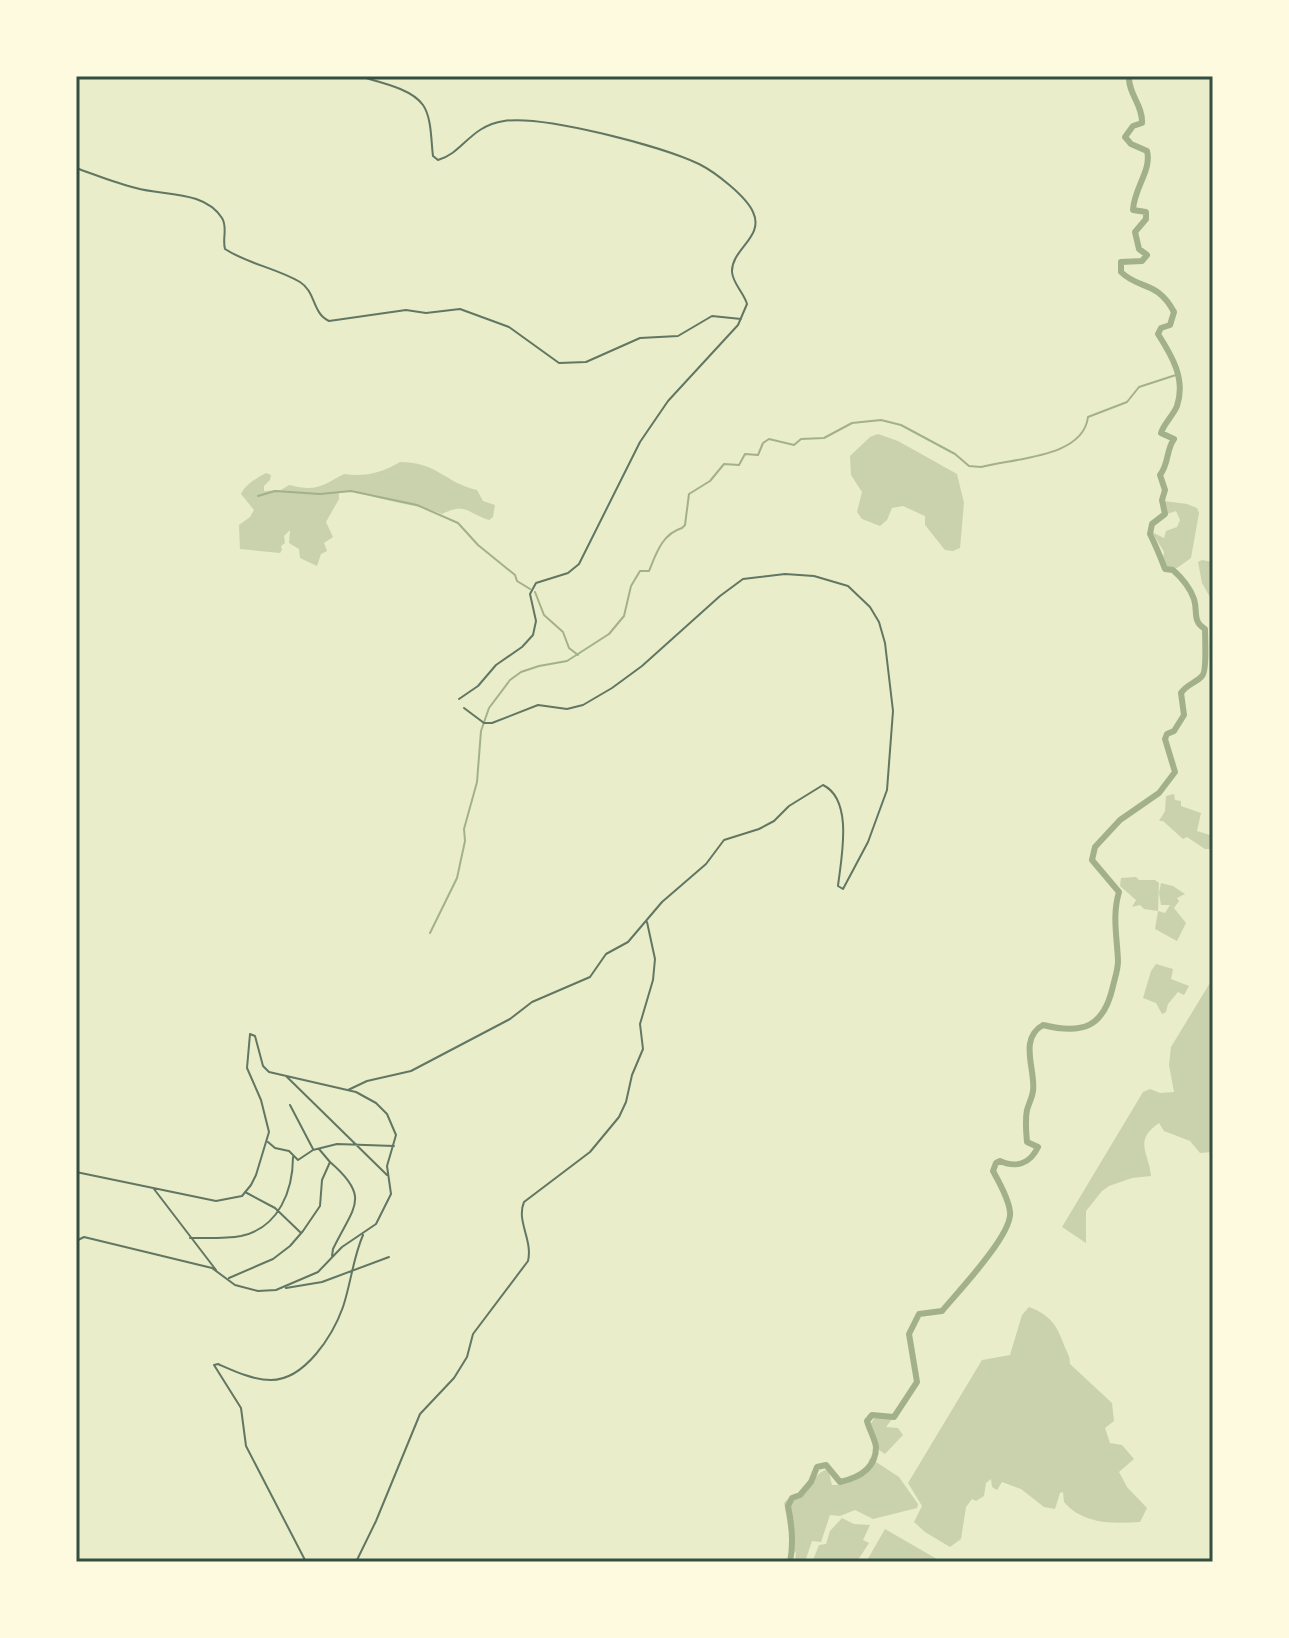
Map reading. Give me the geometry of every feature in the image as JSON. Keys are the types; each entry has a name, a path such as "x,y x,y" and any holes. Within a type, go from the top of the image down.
{"street":[{"path":"359,76 403,92 421,103 428,119 433,156 438,160 485,126 502,121 524,120 579,129 685,159 708,170 750,205 756,218 752,235 735,259 732,271 747,304 742,319 716,352 662,409 615,487 579,564 568,573 536,583 530,594 536,621 533,635 496,665 478,686 459,699"},
{"path":"76,168 138,189 188,197 210,206 224,223 223,245 227,251 302,283 311,292 318,313 329,321 408,310 426,313 460,309 501,323 559,363 567,364 593,359 640,338 678,336 712,316 742,319"},
{"path":"348,1090 367,1081 411,1071 510,1019 532,1002 590,977 606,954 628,942 662,902 706,864 724,840 774,821 789,806 823,785 836,796 841,811 843,859 838,886 841,889 868,842 887,790 893,711 885,643 879,622 870,607 848,586 835,581 785,574 743,579 642,666 583,705 567,709 538,705 492,723 484,723 464,708"},
{"path":"356,1562 420,1414 454,1378 467,1357 473,1334 528,1261 528,1238 520,1214 524,1202 590,1152 619,1117 626,1102 632,1075 643,1049 640,1024 653,980 655,959 647,921"},
{"path":"76,1172 216,1201 231,1200 245,1192 256,1175 269,1128 247,1068 249,1035 255,1036 263,1066 269,1072 348,1090 368,1099 387,1114 396,1135 387,1166 391,1194 384,1211 376,1224 342,1247 318,1272 281,1288"},
{"path":"286,1076 388,1176"},
{"path":"290,1105 313,1150"},
{"path":"190,1238 243,1235 256,1231 278,1211 288,1198 292,1185 293,1157 289,1151 275,1148 267,1141"},
{"path":"293,1157 301,1159 313,1150 352,1143 394,1146"},
{"path":"319,1149 348,1178 356,1196 332,1257"},
{"path":"226,1279 250,1271 290,1246 320,1206 322,1180 330,1162"},
{"path":"154,1188 216,1271 235,1285 258,1291 322,1282 389,1257"},
{"path":"245,1192 278,1211 301,1233"},
{"path":"306,1562 246,1446 241,1408 214,1365 264,1380 284,1379 295,1372 323,1345 335,1325 363,1234"},
{"path":"76,1241 80,1237 88,1238 216,1271"}],"green space":[{"path":"878,434 898,441 957,474 964,503 960,548 945,550 925,525 925,516 903,506 892,508 887,520 880,526 862,519 857,512 862,492 851,475 850,456 870,437"},
{"path":"400,462 424,465 477,490 483,501 495,505 493,517 489,520 461,509 442,514 359,493 339,491 339,499 326,522 333,537 324,543 327,551 321,554 317,566 300,558 299,549 289,543 290,530 284,536 285,543 280,553 240,549 239,525 254,510 241,494 249,484 266,473 271,475 264,491 281,490 289,485 313,488 344,474 373,473"},
{"path":"1164,501 1187,504 1197,508 1199,513 1191,558 1177,568 1167,567 1164,552 1152,532 1164,538 1166,531 1177,527 1180,520 1176,511 1167,514"},
{"path":"1198,562 1213,562 1211,599 1202,583"},
{"path":"1174,794 1175,800 1181,801 1181,806 1201,813 1197,831 1213,836 1213,849 1205,849 1187,837 1183,839 1159,821 1165,811 1166,796"},
{"path":"1136,877 1159,883 1158,911 1144,909 1140,905 1132,907 1136,900 1120,886 1121,878"},
{"path":"1161,883 1185,894 1177,898 1179,901 1174,908 1186,923 1177,941 1155,929 1158,911 1165,913 1170,905 1161,905"},
{"path":"1156,964 1173,969 1171,979 1189,986 1184,995 1178,992 1162,1014 1156,1003 1143,998"},
{"path":"1213,978 1213,1152 1200,1153 1190,1141 1164,1131 1159,1123 1146,1136 1144,1148 1151,1176 1132,1178 1102,1191 1086,1211 1086,1243 1062,1227 1143,1092 1150,1089 1160,1093 1174,1092 1169,1065 1171,1047"},
{"path":"1029,1307 1052,1322 1070,1364 1112,1403 1114,1421 1105,1428 1110,1443 1122,1445 1134,1459 1119,1472 1127,1487 1147,1508 1140,1522 1099,1521 1072,1509 1064,1502 1063,1492 1055,1509 1044,1507 1021,1489 1002,1482 997,1490 992,1487 991,1479 986,1483 984,1496 976,1501 972,1499 966,1507 961,1539 950,1547 914,1522 922,1506 908,1483 982,1360 1010,1355 1022,1315"},
{"path":"876,1416 893,1418 886,1427 898,1428 903,1435 885,1454 876,1448 869,1426"},
{"path":"870,1458 899,1477 918,1504 917,1508 873,1519 855,1510 840,1516 830,1515 821,1542 812,1541 805,1562 795,1562 796,1553 784,1503 801,1493 825,1470 829,1472 832,1485 838,1485 844,1479 853,1479 863,1471"},
{"path":"842,1518 854,1524 870,1525 863,1540 869,1543 858,1560 813,1560 819,1545 826,1544 830,1531"},
{"path":"885,1529 942,1562 866,1562"}],"waterway":[{"path":"790,1562 792,1534 788,1506 792,1498 800,1495 811,1482 817,1467 826,1465 840,1482 859,1475 869,1467 876,1447 867,1421 872,1415 894,1417 917,1382 909,1334 919,1314 942,1311 983,1263 1009,1222 1008,1202 993,1171 1000,1161 1012,1164 1027,1161 1038,1147 1027,1142 1026,1130 1027,1110 1033,1091 1031,1038 1043,1025 1070,1029 1090,1025 1104,1011 1116,974 1115,918 1119,892 1092,860 1095,847 1120,820 1159,793 1175,772 1165,739 1184,715 1181,693 1204,673 1205,629 1197,619 1194,599 1180,576 1173,570 1165,569 1150,534 1152,524 1165,514 1162,500 1165,490 1160,475 1174,439 1161,433 1177,406 1180,386 1173,359 1158,334 1161,328 1170,325 1174,312 1155,290 1121,272 1121,262 1142,261 1147,255 1139,249 1135,232 1146,219 1146,212 1133,210 1148,158 1147,151 1131,144 1125,137 1133,126 1142,123 1129,76"},
{"path":"430,933 457,878 465,841 464,829 477,782 481,731 489,708 510,680 521,672 567,661 609,634 624,616 631,586 640,571 649,571 665,540 685,525 689,494 710,481 724,464 739,465 745,454 758,455 763,443 769,439 794,445 801,439 824,438 852,423 881,420 901,425 955,454 969,466 981,467 1028,458 1074,441 1083,431 1088,417 1127,402 1139,387 1179,374"},
{"path":"258,496 275,491 320,494 351,491 417,505 458,523 478,545 515,575 517,581 530,589"},
{"path":"535,592 544,615 563,632 569,648 578,655"}]}
